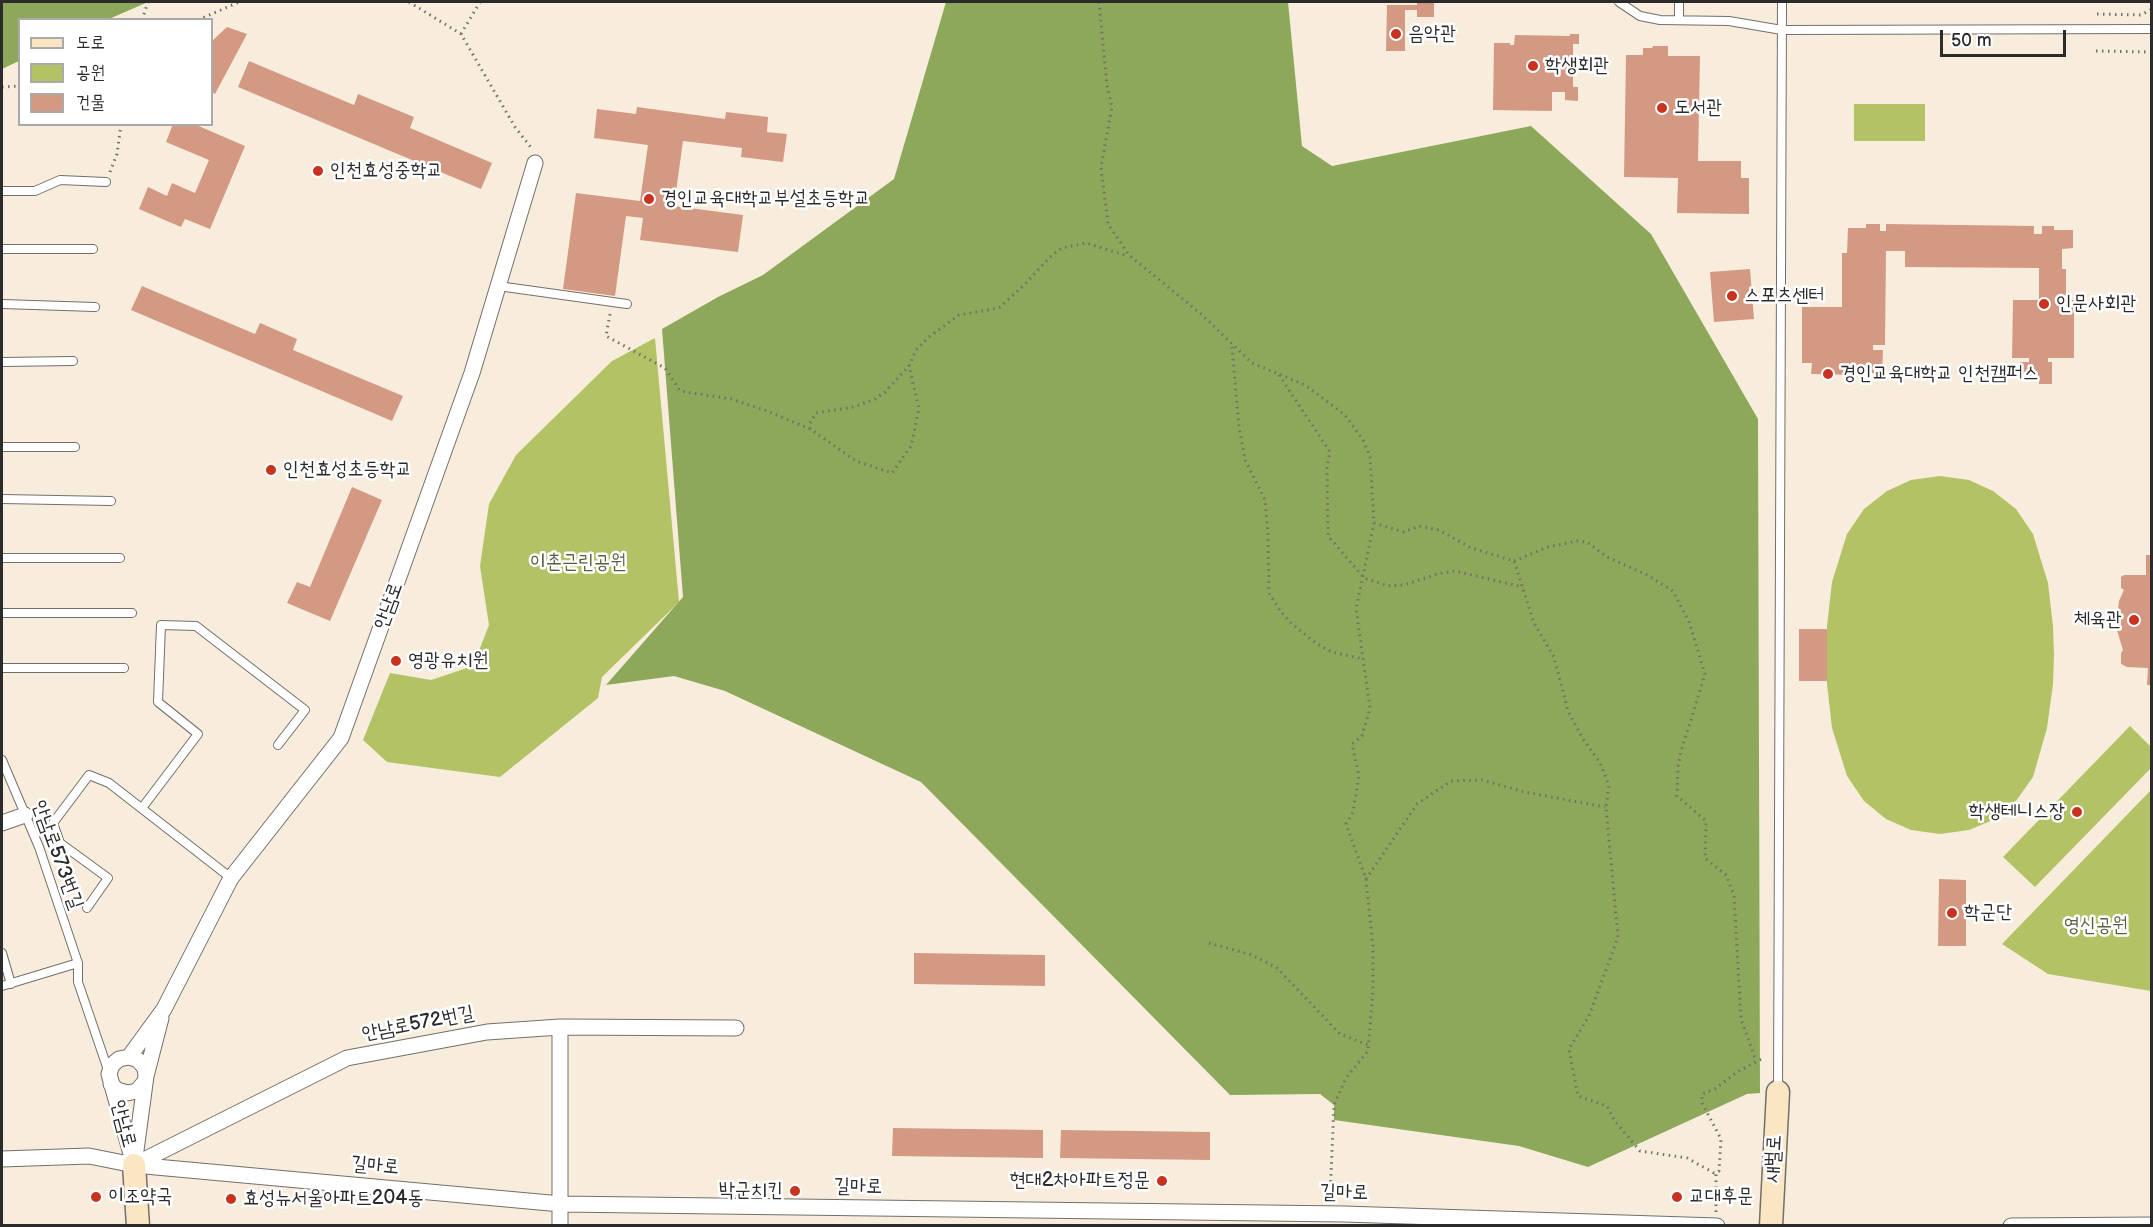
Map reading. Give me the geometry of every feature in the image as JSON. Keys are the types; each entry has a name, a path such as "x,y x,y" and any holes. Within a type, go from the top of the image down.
{"street":[{"name":"안남로","path":"129,1057 164,1009 231,878 341,738 468,384 535,163"},
{"path":"2,823 25,815"},
{"name":"안남로","path":"110,1079 117,1090 127,1093 137,1091 145,1080 164,1009"},
{"path":"560,1027 560,1226"},
{"name":"안남로572번길","path":"134,1165 347,1058 487,1032 560,1027 736,1028"},
{"name":"안남로","path":"134,1165 110,1079 112,1065 119,1059 129,1057 138,1060 145,1068 134,1165 138,1226"},
{"name":"새벌로","path":"1771,1226 1778,1092"},
{"name":"길마로","path":"2,1159 89,1156 134,1165 561,1204 1089,1218 1339,1218 1716,1226"},
{"path":"2011,1226 2151,1225"}],"lane":[{"path":"1619,2 1640,16 1660,20 1729,21 1782,30 2151,29"},
{"path":"1679,20 1680,2"},
{"path":"1778,1092 1782,2"},
{"path":"2,191 35,191 60,180 106,182"},
{"path":"2,249 93,249"},
{"path":"498,286 627,304"},
{"path":"2,304 95,307"},
{"path":"2,362 73,362"},
{"path":"2,447 75,447"},
{"path":"2,499 111,501"},
{"path":"2,558 120,558"},
{"path":"2,613 132,613"},
{"path":"142,808 198,734 158,702 161,625 196,626 305,710 278,745"},
{"path":"2,668 124,668"},
{"name":"안남로573번길","path":"2,760 39,847 78,963 78,982 110,1079"},
{"path":"87,908 108,878 60,843 53,823 89,775 109,783 231,878"},
{"path":"2,953 11,984"},
{"path":"2,986 78,963"}],"path":[{"path":"143,18 148,2"},
{"path":"203,18 239,2"},
{"path":"409,2 461,34 515,127 532,148 535,163"},
{"path":"461,34 480,2"},
{"path":"1099,2 1107,85 1112,107 1101,167 1108,224 1132,258 1202,314 1252,363 1305,386 1345,415 1363,440 1370,456 1374,523 1356,609 1370,708 1362,736 1352,744 1359,776 1353,812 1346,824 1366,879 1373,947 1372,990 1368,1051 1346,1078 1334,1105 1339,1218"},
{"path":"2097,14 2140,15 2151,9"},
{"path":"2096,51 2151,52"},
{"path":"2,87 18,86"},
{"path":"106,182 117,154 121,126"},
{"path":"810,429 810,423 816,413 854,406 874,399 885,392 909,366 916,350 929,337 959,315 999,308 1050,257 1062,249 1086,243 1132,258"},
{"path":"612,302 606,336 665,368 680,391 731,399 767,411 810,429 856,461 892,473 911,446 919,409 909,366"},
{"path":"1232,345 1239,427 1245,460 1265,500 1269,593 1292,624 1317,645 1332,652 1363,659"},
{"path":"1278,374 1330,452 1327,467 1328,536 1364,578 1388,586 1404,585 1437,574 1455,571 1524,587"},
{"path":"1374,523 1404,532 1419,526 1439,530 1472,548 1514,561 1548,548 1577,541 1587,542 1607,558 1647,575 1673,591 1689,622 1705,674 1679,759 1677,796 1706,821 1705,858 1726,875 1734,895 1742,1019 1756,1061"},
{"path":"1514,561 1534,623 1554,657 1568,711 1583,739 1600,763 1609,785 1606,807 1617,938 1589,1016 1569,1049 1578,1096 1607,1106 1614,1120 1640,1151 1686,1158 1716,1172"},
{"path":"1366,879 1417,804 1451,781 1482,780 1525,792 1606,807"},
{"path":"1209,943 1252,955 1277,968 1340,1034 1368,1045"},
{"path":"1716,1226 1716,1172 1719,1171 1721,1139 1702,1103 1702,1094 1715,1089 1756,1061 1778,1051"}],"green space":[{"path":"2,2 148,2 111,18 18,18 18,61 2,69"},
{"path":"946,2 1288,2 1302,146 1332,166 1531,126 1651,234 1758,419 1760,1093 1747,1094 1588,1167 1519,1146 1334,1120 1334,1105 1320,1094 1230,1095 921,782 725,691 674,676 606,685 683,597 662,329 718,297 763,275 894,179"},
{"path":"1854,104 1925,104 1925,141 1854,141"},
{"name":"이촌근린공원","path":"655,338 679,602 602,677 598,698 500,777 387,762 363,740 390,673 431,680 473,666 489,625 480,566 489,504 516,455 612,361"},
{"path":"1940,476 1969,480 1993,491 2016,509 2033,534 2048,583 2054,655 2047,728 2033,777 2016,801 1993,820 1969,830 1940,834 1911,830 1886,819 1864,801 1847,776 1832,728 1827,684 1827,626 1832,582 1847,534 1864,509 1887,491 1911,480"},
{"name":"학생테니스장","path":"2130,726 2151,747 2151,768 2035,887 2003,857"},
{"name":"영신공원","path":"2151,790 2151,991 2048,974 2002,944"}],"building":[{"name":"음악관","path":"1417,2 1434,2 1434,17 1417,17 1417,10 1405,10 1405,51 1386,51 1387,5 1417,5"},
{"path":"227,27 247,34 215,94 213,93 213,40"},
{"name":"학생회관","path":"1570,34 1579,34 1579,44 1573,44 1573,87 1578,87 1578,101 1565,100 1565,92 1552,92 1552,111 1493,110 1494,43 1514,45 1515,35 1570,36"},
{"name":"도서관","path":"1668,46 1668,56 1700,56 1698,161 1741,161 1741,178 1749,178 1749,214 1677,213 1678,178 1624,177 1626,55 1643,55 1643,48"},
{"path":"249,61 354,105 358,94 414,117 410,128 492,163 481,189 238,87"},
{"path":"637,107 725,119 726,112 768,117 767,132 787,134 783,162 741,157 742,148 683,141 674,206 743,215 738,252 640,240 643,218 626,216 615,296 563,289 576,193 640,201 648,145 594,138 597,109 636,114"},
{"path":"172,126 199,126 245,146 210,229 185,219 181,227 139,209 148,187 167,196 172,183 195,193 209,160 166,142"},
{"name":"인문사회관","path":"1866,224 1880,224 1880,231 1886,231 1886,224 2034,226 2034,234 2042,234 2042,226 2054,226 2054,230 2073,230 2073,248 2062,249 2062,269 2066,269 2066,300 2074,300 2074,358 2048,358 2048,362 2052,362 2052,384 2039,384 2039,376 2036,375 2036,381 2020,380 2020,362 2029,362 2029,358 2012,358 2013,300 2039,300 2039,268 1905,267 1905,251 1886,251 1885,345 1873,345 1873,350 1883,350 1882,373 1811,374 1812,363 1802,363 1802,307 1842,307 1842,253 1847,253 1848,228 1866,228"},
{"name":"스포츠센터","path":"1750,269 1754,319 1714,322 1710,272"},
{"path":"142,286 255,334 260,323 297,339 293,350 403,396 392,421 131,310"},
{"path":"352,487 382,500 330,621 287,603 297,582 310,587"},
{"name":"체육관","path":"2146,555 2152,555 2152,685 2147,685 2148,668 2127,667 2121,664 2123,650 2116,627 2119,601 2124,590 2121,588 2121,577 2146,575"},
{"path":"1799,629 1827,629 1827,681 1799,681"},
{"name":"학군단","path":"1939,879 1966,880 1966,946 1938,946"},
{"path":"914,953 1045,955 1045,986 914,984"},
{"path":"893,1128 1043,1130 1043,1158 892,1156"},
{"path":"1061,1130 1210,1132 1210,1160 1060,1158"}],"place":[{"name":"음악관","path":"1396,34"},
{"name":"학생회관","path":"1533,66"},
{"name":"도서관","path":"1662,108"},
{"name":"인천효성중학교","path":"318,171"},
{"name":"경인교육대학교부설초등학교","path":"649,199"},
{"name":"스포츠센터","path":"1732,296"},
{"name":"인문사회관","path":"2044,304"},
{"name":"경인교육대학교 인천캠퍼스","path":"1828,374"},
{"name":"인천효성초등학교","path":"271,470"},
{"name":"체육관","path":"2134,620"},
{"name":"영광유치원","path":"396,661"},
{"name":"학생테니스장","path":"2077,812"},
{"name":"학군단","path":"1952,913"},
{"name":"현대2차아파트정문","path":"1162,1181"},
{"name":"박군치킨","path":"795,1191"},
{"name":"이조약국","path":"96,1197"},
{"name":"교대후문","path":"1677,1197"},
{"name":"효성뉴서울아파트204동","path":"231,1199"}]}
